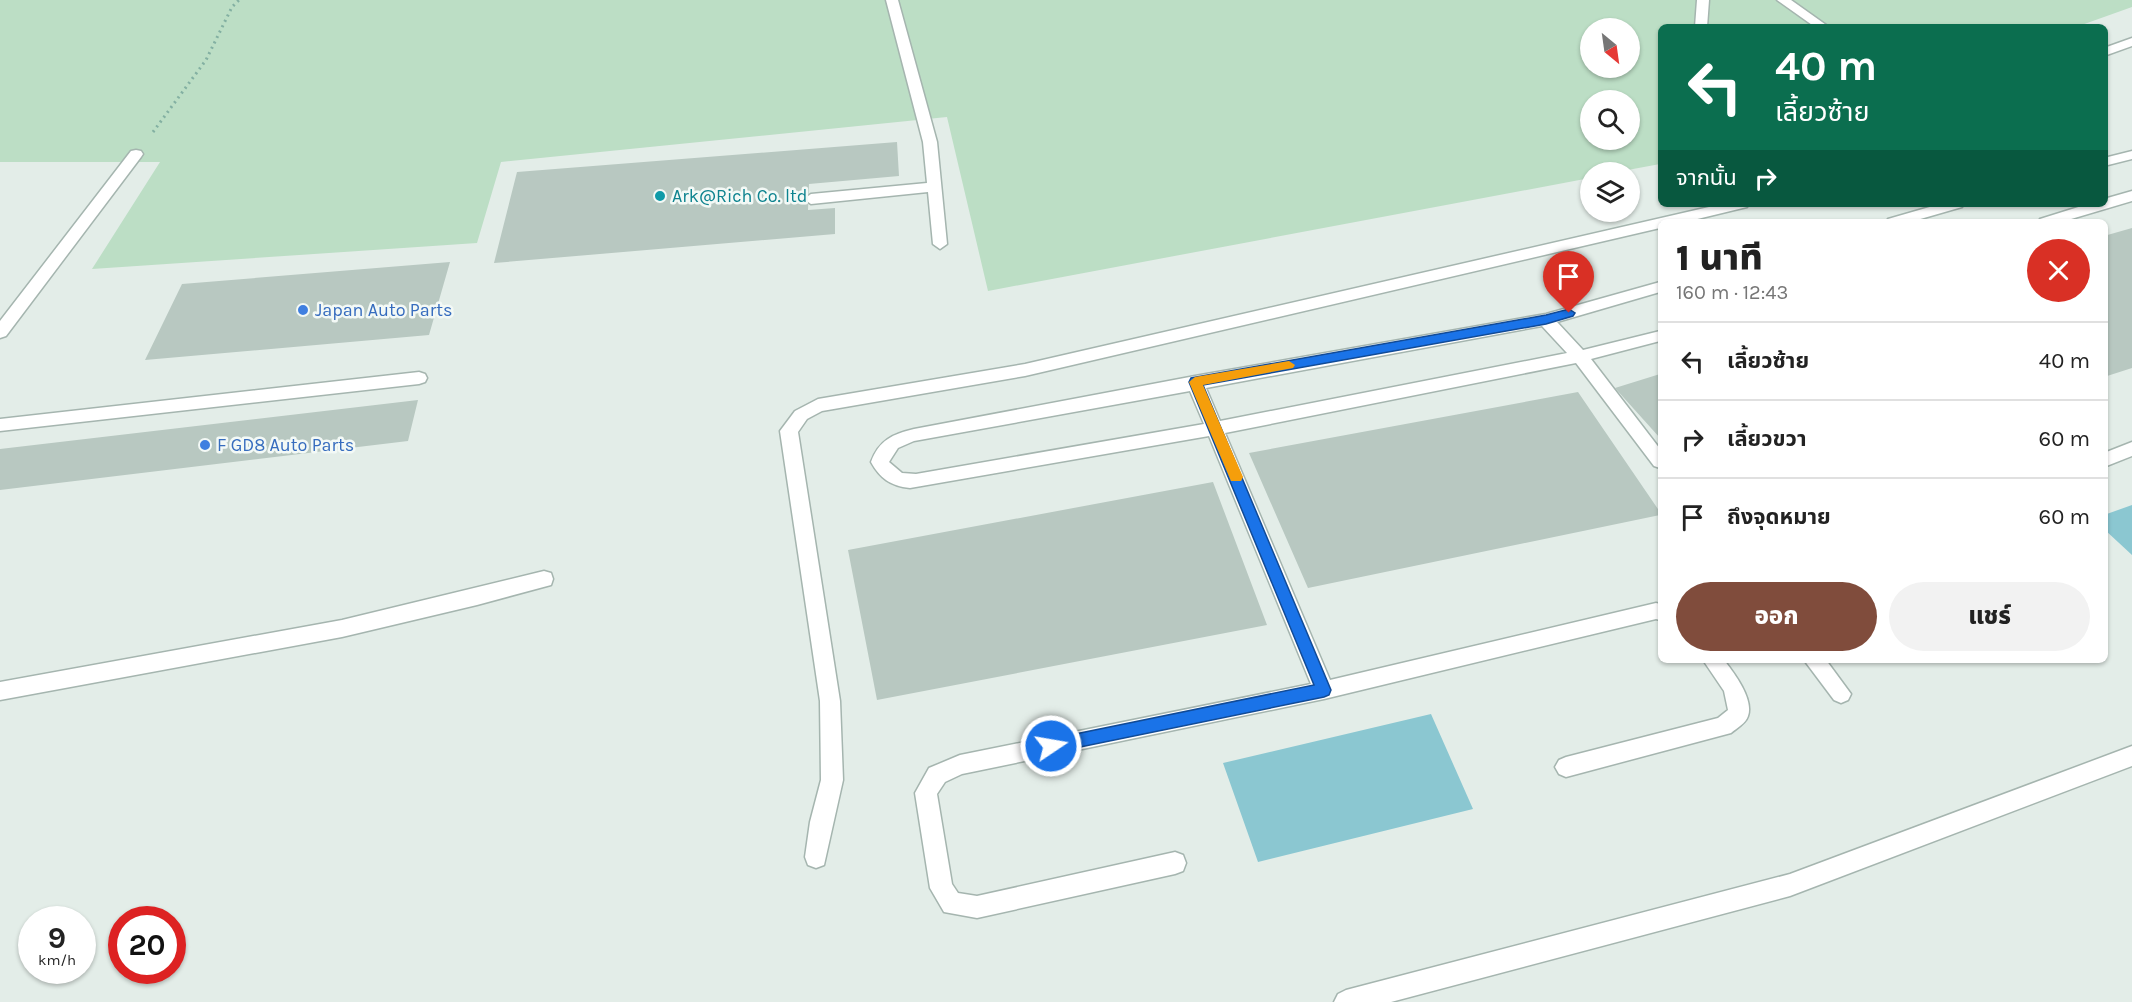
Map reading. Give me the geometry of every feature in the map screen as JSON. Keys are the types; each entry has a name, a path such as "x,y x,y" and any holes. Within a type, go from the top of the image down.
{"street":[{"path":"892,0 930,142 940,244"},
{"path":"1701,24 1703,0"},
{"path":"1783,0 1819,24"},
{"path":"2108,51 2132,42"},
{"path":"0,332 136,154"},
{"path":"2110,161 2132,155"},
{"path":"2110,161 2132,171"},
{"path":"811,199 934,187"},
{"path":"2108,203 2132,196"},
{"path":"1676,219 1729,207"},
{"path":"1904,219 1946,207"},
{"path":"2055,219 2094,207"},
{"path":"816,856 832,780 830,701 789,431 801,415 818,405 1025,370 1658,223"},
{"path":"1658,289 1546,320 908,436 890,443 883,452 880,462 885,471 894,479 909,482 1216,429 1581,358 1658,337"},
{"path":"1546,320 1581,358 1658,458"},
{"path":"0,425 419,378"},
{"path":"1195,382 1324,690"},
{"path":"2108,455 2132,449"},
{"path":"0,691 273,644 481,597 544,579"},
{"path":"1175,863 977,908 952,904 941,888 926,793 937,775 960,765 1324,690 1658,612"},
{"path":"1566,766 1724,726 1739,713 1733,688 1715,663"},
{"path":"1816,663 1841,694"},
{"path":"1346,1002 1790,885 2132,756"}],"path":[{"path":"136,154 206,60 232,7 238,0"}],"green space":[{"path":"0,0 2132,0 2132,7 2084,24 1658,24 1658,164 1640,168 1640,162 1580,162 1580,180 988,291 947,117 501,162 477,243 92,269 160,162 0,162"}],"water":[{"path":"2132,505 2132,555 2108,533 2108,514"},
{"path":"1431,714 1473,809 1258,862 1223,763"}],"building":[{"name":"Ark@Rich Co. ltd","path":"897,142 899,176 809,184 808,210 835,208 835,234 494,263 517,172"},
{"path":"2132,228 2132,368 2108,376 2108,235"},
{"name":"Japan Auto Parts","path":"450,262 429,335 145,360 182,284"},
{"path":"1658,375 1658,436 1615,388"},
{"path":"1578,392 1658,509 1658,515 1308,588 1249,453"},
{"name":"F GD8 Auto Parts","path":"418,400 408,441 0,490 0,449"},
{"path":"1213,482 1267,625 877,700 848,550"}],"slow traffic":[{"path":"1236,477 1195,382 1289,365"}],"place":[{"name":"Ark@Rich Co. ltd","path":"660,196"},
{"name":"Japan Auto Parts","path":"303,310"},
{"name":"F GD8 Auto Parts","path":"205,445"}],"route":[{"path":"1051,746 1324,690 1195,382 1546,320 1569,313"}]}
